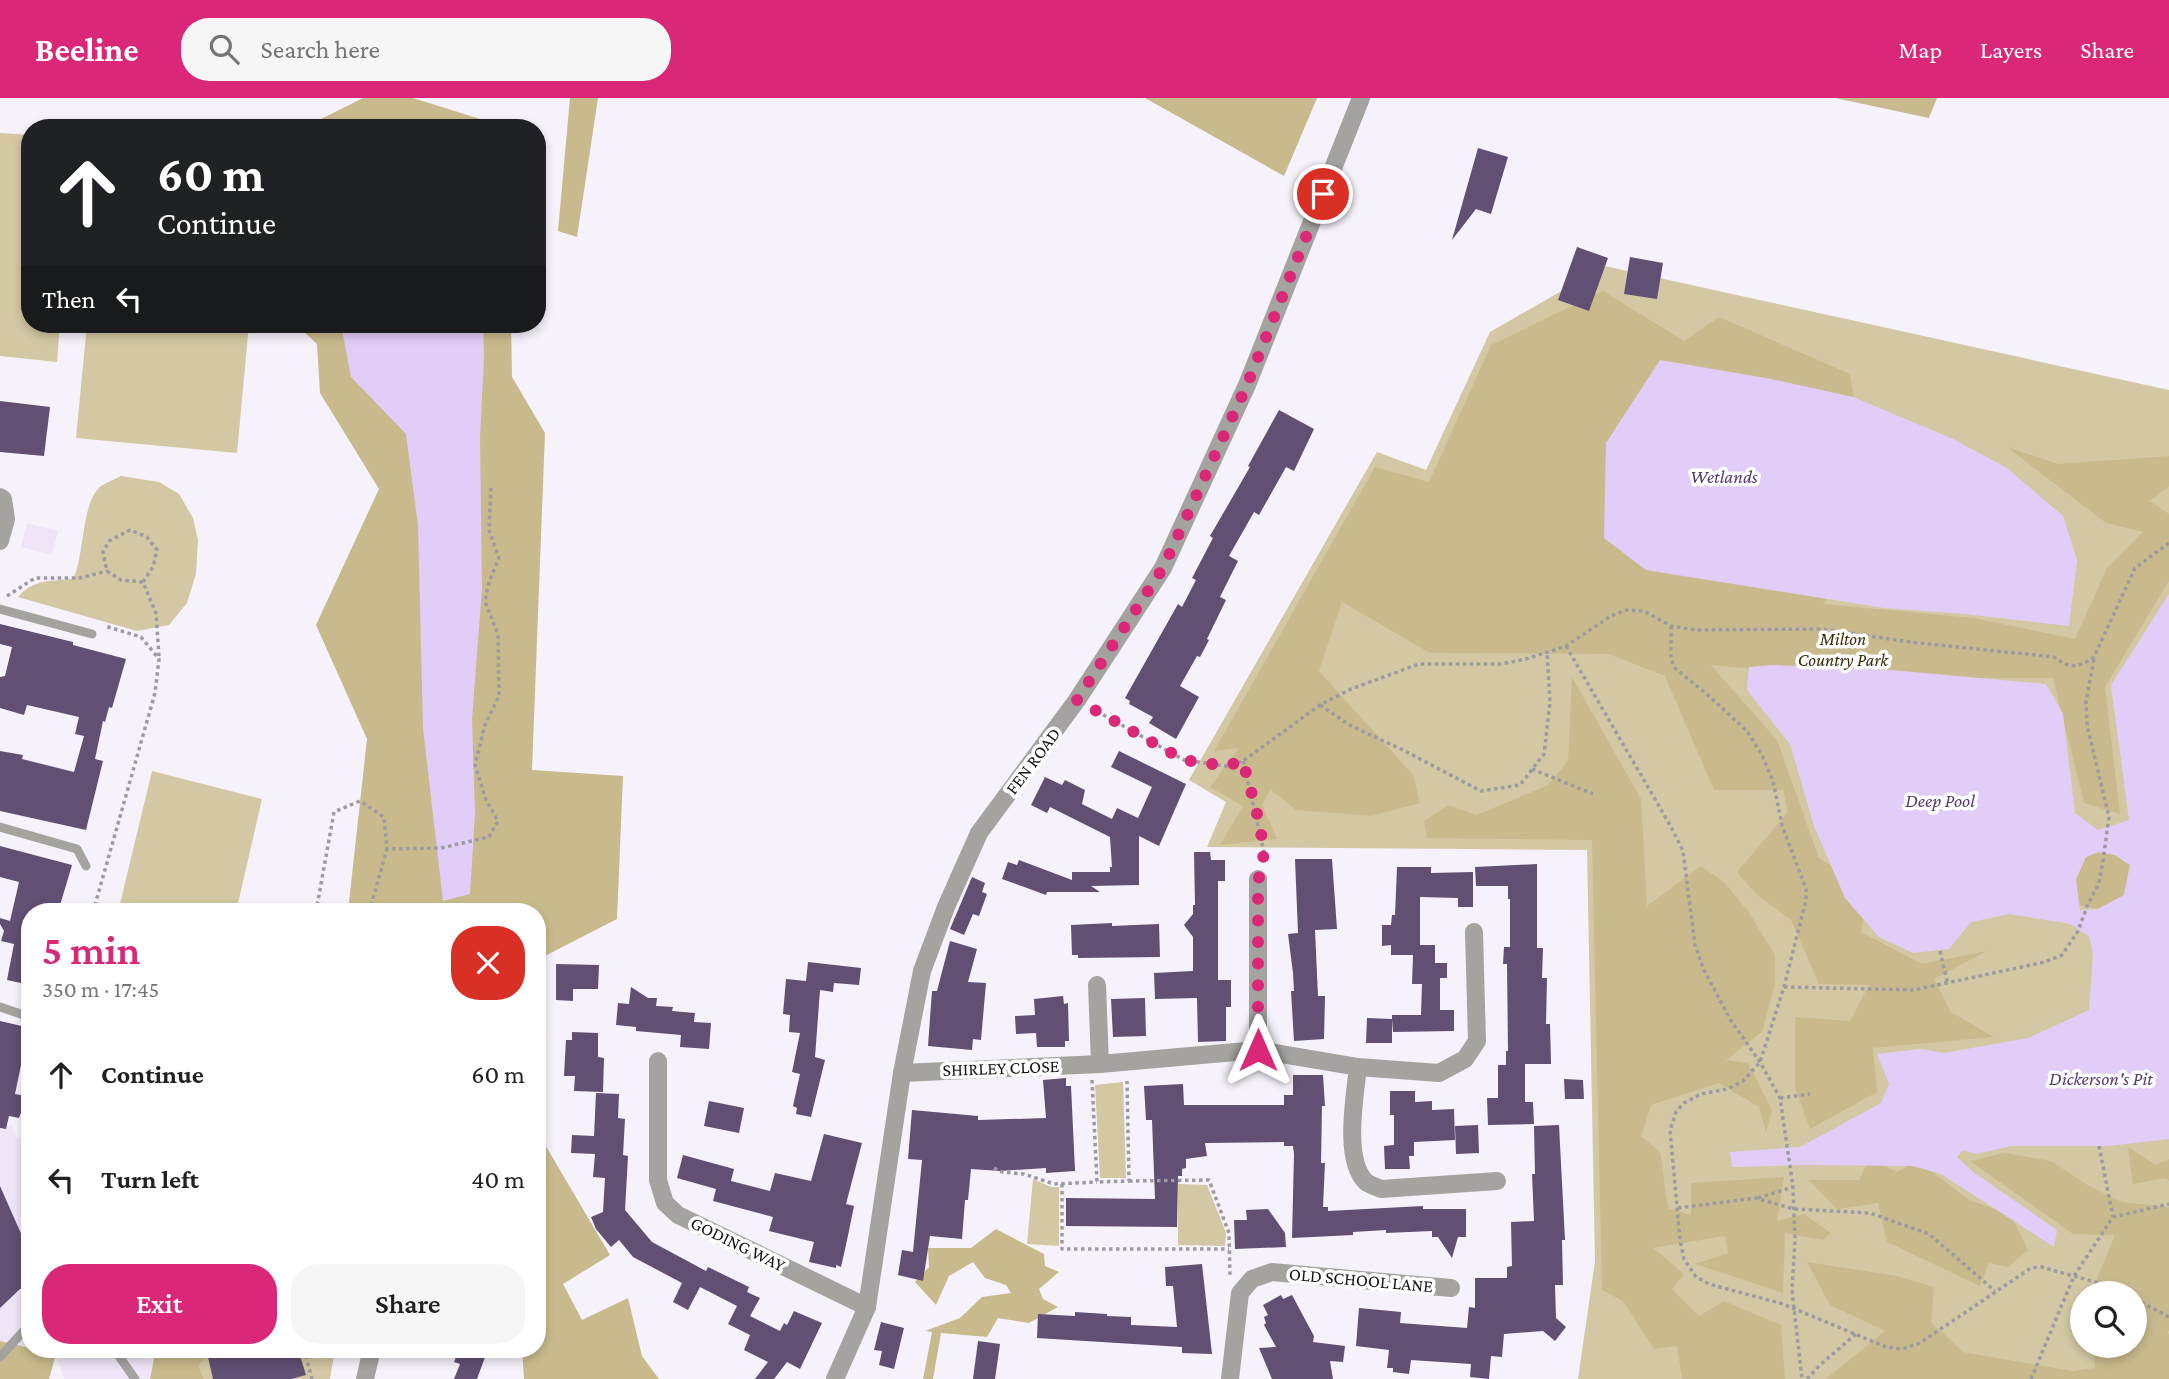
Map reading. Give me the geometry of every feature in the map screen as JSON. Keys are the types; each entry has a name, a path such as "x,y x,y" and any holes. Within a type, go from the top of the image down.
{"street":[{"name":"FEN ROAD","path":"835,1379 867,1307 902,1073 922,971 946,907 979,834 1077,700 1163,568 1247,385 1361,98"},
{"path":"0,497 3,499 6,519 0,541"},
{"path":"1258,879 1258,1050"},
{"name":"SHIRLEY CLOSE","path":"902,1073 1127,1062 1258,1050 1358,1067 1439,1073 1465,1059 1477,1041 1474,932"},
{"path":"1096,1064 1097,985"},
{"name":"GODING WAY","path":"658,1061 658,1180 665,1203 678,1215 867,1307"},
{"path":"1358,1067 1352,1125 1357,1167 1367,1183 1381,1189 1497,1181"},
{"name":"OLD SCHOOL LANE","path":"1240,1293 1252,1279 1272,1272 1451,1288"},
{"path":"1230,1379 1240,1293"},
{"path":"365,1379 370,1358"}],"lane":[{"path":"0,609 92,634"},
{"path":"0,827 77,849 86,866"},
{"path":"0,1007 21,1014"},
{"path":"0,1357 21,1334"},
{"path":"120,1358 135,1379"}],"path":[{"path":"387,849 441,848 489,837 498,821 486,800 475,765 485,725 499,696 498,635 485,601 499,558 489,530 491,485"},
{"path":"130,530 147,537 157,550 153,567 143,582 121,580 107,571 103,552 109,541 130,530"},
{"path":"1784,987 1914,990 1948,985 2056,959 2066,950 2078,931 2099,883 2109,817 2087,725 2086,701 2094,657 2136,568 2169,543"},
{"path":"18,601 5,598 35,578 80,578 107,571"},
{"path":"96,903 155,693 159,659 156,613 143,582"},
{"path":"1077,700 1184,760 1226,766 1243,761 1320,705 1351,689 1419,664 1501,664 1527,659 1566,646 1581,633 1626,610 1644,611 1671,626 1696,630 1822,629 1910,642 2054,657 2071,667 2083,665 2094,657"},
{"path":"104,626 141,637 159,659"},
{"path":"1671,626 1671,660 1676,669 1746,731 1762,755 1773,781 1782,825 1803,876 1806,900 1784,987 1760,1062 1743,1082 1727,1089 1701,1094 1684,1103 1676,1112 1670,1130 1672,1168 1684,1259 1696,1277 1709,1284 1783,1304 1796,1312 1811,1315 1886,1347 1902,1349 1920,1343 2031,1268 2041,1267 2092,1281"},
{"path":"1566,646 1683,851 1695,945 1704,970 1730,1019 1760,1062 1780,1098 1793,1187 1795,1240 1792,1290 1805,1379"},
{"path":"1320,705 1351,726 1480,791 1520,785 1544,754 1550,702 1547,652"},
{"path":"1243,761 1264,852 1263,872 1258,879"},
{"path":"1532,769 1593,794"},
{"path":"318,903 334,812 360,801 384,817 387,849 372,903"},
{"path":"1940,951 1948,985"},
{"path":"1127,1062 1129,1181"},
{"path":"1096,1064 1097,1182"},
{"path":"1780,1098 1810,1094"},
{"path":"2099,1146 2113,1217"},
{"path":"994,1168 1054,1184 1209,1180 1229,1233 1230,1280 1240,1293"},
{"path":"1062,1184 1062,1249 1229,1249"},
{"path":"1678,1208 1756,1198 1793,1187"},
{"path":"1756,1198 1794,1209 1870,1213 1930,1234 1994,1291"},
{"path":"2031,1379 2074,1276 2113,1217 2169,1204"},
{"path":"2147,1305 2169,1317"},
{"path":"1805,1379 1856,1334"},
{"path":"306,1358 312,1379"}],"shaded area":[{"path":"27,523 58,531 52,555 21,547"},
{"path":"12,1124 15,1137 21,1138 21,1346 0,1341 0,1129"},
{"path":"57,1358 154,1358 150,1379 64,1379"}],"green space":[{"path":"363,98 413,98 480,119 321,119"},
{"path":"570,98 598,98 577,237 558,231"},
{"path":"1145,98 1317,98 1284,176"},
{"path":"1835,98 1937,98 1929,118"},
{"path":"0,133 21,134 21,333 59,333 57,362 0,356"},
{"name":"Milton Country Park","path":"1605,266 2169,390 2169,1379 1578,1379 1595,1261 1587,850 1207,847 1226,802 1189,780 1377,452 1426,470 1490,332"},
{"path":"1603,291 1684,341 1719,317 1850,374 1875,531 1823,604 1974,618 2075,639 2107,568 2143,532 2106,523 2007,447 2058,464 2169,456 2169,486 2150,501 2169,514 2169,581 2105,687 2120,814 2084,803 2053,678 1849,678 1711,665 1777,740 1819,858 1869,891 1861,932 1922,964 1987,951 1934,979 1951,1012 1994,1037 1873,1048 1877,1092 1810,1129 1795,1087 1795,1017 1850,1021 1869,985 1819,984 1791,920 1756,894 1737,872 1788,812 1783,790 1714,790 1665,676 1609,654 1430,653 1342,602 1319,671 1413,775 1420,803 1371,816 1296,810 1270,789 1262,805 1277,839 1220,845 1243,806 1210,787 1239,748 1214,751 1375,467 1429,482 1491,345"},
{"path":"86,333 248,333 237,453 76,438"},
{"path":"305,333 511,333 512,377 545,433 532,770 623,776 617,919 546,955 546,903 348,903 367,739 316,625 379,489 320,393 317,344"},
{"path":"121,476 159,482 179,494 193,518 198,540 196,574 187,603 169,625 137,631 18,597 36,584 73,579 90,504 101,486"},
{"path":"1572,677 1641,799 1647,906 1701,866 1725,883 1748,911 1775,955 1775,984 1762,1032 1726,1060 1748,1063 1772,1110 1766,1132 1759,1107 1719,1083 1651,1105 1641,1136 1660,1152 1668,1208 1691,1215 1691,1183 1784,1177 1777,1221 1804,1214 1831,1233 1823,1240 1785,1233 1783,1293 1695,1264 1728,1253 1725,1236 1653,1248 1684,1274 1672,1289 1699,1316 1724,1301 1781,1325 1785,1379 1682,1379 1677,1346 1654,1349 1623,1301 1602,1290 1592,840 1427,838 1424,821 1448,805 1477,815 1548,785 1568,761"},
{"path":"152,771 262,799 238,903 120,903"},
{"path":"2098,852 2115,855 2130,865 2124,895 2098,909 2079,905 2076,879 2086,857"},
{"path":"1123,1082 1126,1178 1100,1178 1095,1085"},
{"path":"546,1146 610,1255 563,1284 582,1320 628,1298 642,1356 659,1379 524,1379 523,1358 546,1358"},
{"path":"2128,1147 2156,1165 2169,1159 2169,1181 2165,1178 2133,1184"},
{"path":"2004,1153 2051,1161 2089,1186 2122,1202 2169,1207 2169,1379 1826,1379 1885,1331 1830,1305 1807,1262 1897,1276 1934,1287 1931,1322 1963,1352 2072,1371 2095,1368 2094,1358 2147,1358 2147,1281 2096,1281 2115,1235 2073,1234 1970,1161"},
{"path":"1869,1159 1897,1172 1918,1161 1969,1200 2011,1215 2028,1250 2008,1267 1989,1263 1980,1286 1887,1242 1878,1203 1837,1209 1809,1180 1859,1180"},
{"path":"1033,1179 1051,1187 1059,1187 1059,1246 1027,1244"},
{"path":"1178,1184 1207,1185 1226,1233 1225,1246 1178,1245"},
{"path":"996,1229 1044,1254 1045,1266 1059,1272 1039,1289 1043,1299 1058,1307 1029,1323 998,1318 987,1337 941,1333 933,1379 923,1379 932,1332 925,1331 960,1318 982,1297 1011,1293 1006,1285 985,1278 973,1262 949,1276 936,1305 915,1282 929,1267 928,1248 971,1248"},
{"path":"0,1341 21,1346 21,1358 55,1358 49,1379 0,1379"},
{"path":"154,1358 204,1358 199,1366 204,1379 150,1379"},
{"path":"204,1358 334,1358 330,1379 204,1379 199,1366"}],"water":[{"path":"343,333 483,333 480,438 482,588 472,719 475,813 470,894 443,901 423,728 418,525 406,434 351,377"},
{"name":"Wetlands","path":"1660,360 1766,378 1853,397 1953,439 2007,468 2063,516 2077,560 2069,626 1884,608 1646,570 1604,538 1606,443"},
{"path":"2169,594 2169,1139 2108,1146 2011,1146 1976,1154 1963,1150 1957,1157 1973,1172 2057,1230 2054,1247 1941,1174 1913,1166 1732,1167 1730,1152 1800,1147 1881,1103 1889,1084 1877,1054 1921,1049 1944,1053 2028,1038 2089,1010 2093,954 2089,936 2070,924 2009,914 1971,922 1949,949 1913,953 1879,937 1845,898 1814,826 1790,744 1747,690 1749,667 1773,665 1891,670 2046,684 2063,714 2075,813 2098,830 2129,820 2111,685","holes":["2098,852 2115,855 2130,865 2124,895 2098,909 2080,910 2076,879 2086,857"]}],"building":[{"path":"1478,148 1508,157 1491,214 1476,209 1452,240"},
{"path":"1577,247 1608,258 1589,311 1558,300"},
{"path":"1630,257 1663,263 1657,299 1624,294"},
{"path":"0,401 50,407 44,456 0,452"},
{"path":"1279,410 1314,429 1294,471 1286,467 1259,515 1254,512 1229,556 1238,561 1220,597 1226,600 1200,657 1197,656 1180,686 1199,697 1176,739 1149,723 1153,717 1129,704 1130,701 1125,698 1178,604 1182,607 1196,580 1192,578 1213,538 1210,536"},
{"path":"0,624 73,642 73,645 126,659 112,708 109,707 105,722 103,721 95,759 103,761 86,830 0,811 0,751 23,755 22,759 74,772 84,736 75,734 79,717 27,705 24,715 0,708 0,677 5,676 12,647 0,644"},
{"path":"1119,751 1186,784 1159,846 1139,836 1139,885 1091,886 1100,892 1047,892 1046,895 1002,879 1008,862 1017,865 1019,860 1072,880 1072,872 1110,872 1110,837 1050,807 1047,813 1031,805 1045,777 1062,785 1065,780 1085,790 1082,804 1112,819 1117,808 1138,818 1152,787 1111,767"},
{"path":"0,846 72,865 61,903 21,903 21,983 7,980 14,944 1,941 4,931 0,924 0,918 10,921 19,882 0,877"},
{"path":"1194,852 1210,852 1211,860 1225,860 1225,881 1218,881 1218,980 1231,980 1231,1007 1226,1007 1226,1041 1198,1042 1197,998 1155,999 1154,973 1193,971 1193,937 1184,925 1193,914 1195,905"},
{"path":"1295,859 1332,859 1337,929 1315,930 1318,996 1325,996 1324,1039 1294,1041 1291,991 1294,991 1293,973 1288,934 1298,933"},
{"path":"1537,864 1537,948 1543,948 1542,978 1547,978 1546,1024 1550,1024 1551,1064 1525,1064 1525,1102 1533,1102 1534,1124 1488,1125 1487,1098 1498,1098 1498,1065 1506,1065 1508,1051 1507,964 1503,964 1504,947 1510,947 1510,899 1508,886 1476,886 1475,867"},
{"path":"1397,867 1431,867 1431,873 1473,872 1473,907 1458,907 1458,898 1420,897 1420,945 1435,945 1435,963 1447,963 1447,978 1440,978 1440,1010 1454,1010 1454,1031 1393,1032 1392,1015 1421,1015 1422,984 1412,984 1413,955 1391,955 1391,945 1382,946 1382,925 1391,925 1392,915 1395,915"},
{"path":"972,877 985,883 982,892 987,894 979,916 973,914 964,935 950,929"},
{"path":"1112,923 1112,926 1159,924 1160,957 1078,958 1078,955 1072,955 1071,925"},
{"path":"950,941 977,949 968,982 986,983 981,1040 973,1039 972,1050 928,1046 932,991 937,991"},
{"path":"808,962 861,968 859,985 834,983 833,992 820,990 815,1057 825,1060 811,1117 796,1114 797,1108 793,1106 800,1074 792,1072 800,1033 789,1032 790,1015 783,1014 786,979 806,981"},
{"path":"556,964 599,965 598,989 573,989 573,1001 556,1000"},
{"path":"631,987 648,998 657,998 656,1006 695,1013 694,1022 711,1023 709,1049 680,1047 681,1035 636,1031 636,1027 616,1025 618,1003 629,1004"},
{"path":"1063,996 1064,1004 1068,1003 1069,1041 1065,1041 1065,1047 1037,1047 1036,1033 1016,1034 1015,1016 1035,1015 1034,999"},
{"path":"1145,998 1146,1036 1113,1037 1111,999"},
{"path":"1367,1018 1392,1019 1392,1043 1366,1043"},
{"path":"0,1021 21,1026 21,1065 15,1094 21,1095 21,1112 19,1118 9,1116 6,1129 0,1128"},
{"path":"572,1032 598,1033 598,1057 604,1058 603,1092 574,1091 575,1076 564,1076 566,1040 572,1040"},
{"path":"1293,1075 1323,1075 1323,1207 1328,1207 1328,1211 1423,1206 1423,1209 1466,1209 1466,1237 1458,1237 1452,1258 1438,1237 1432,1237 1432,1231 1386,1233 1386,1230 1353,1232 1353,1235 1292,1238 1294,1154 1293,1146 1284,1146 1284,1142 1205,1143 1207,1156 1186,1159 1186,1168 1182,1169 1182,1176 1178,1176 1177,1227 1066,1226 1066,1198 1155,1199 1152,1120 1146,1120 1144,1086 1183,1084 1184,1105 1284,1105 1284,1095 1293,1095"},
{"path":"1066,1078 1066,1086 1071,1086 1075,1171 1046,1173 1046,1168 1000,1171 971,1169 962,1239 930,1236 923,1281 898,1275 902,1250 913,1252 922,1160 908,1159 912,1110 978,1116 978,1120 1046,1118 1043,1080"},
{"path":"1564,1079 1583,1080 1584,1099 1565,1099"},
{"path":"1390,1091 1415,1091 1415,1102 1432,1101 1432,1110 1454,1109 1455,1140 1414,1142 1414,1156 1409,1156 1410,1169 1385,1169 1384,1146 1394,1145 1394,1115 1390,1115"},
{"path":"596,1093 619,1094 618,1118 625,1119 623,1155 628,1156 625,1210 652,1242 706,1271 708,1267 749,1287 747,1292 760,1298 750,1316 780,1331 784,1323 787,1325 794,1311 822,1323 800,1369 787,1362 774,1379 755,1379 768,1362 744,1350 750,1335 728,1324 737,1306 700,1287 688,1310 673,1302 682,1283 633,1257 619,1240 611,1247 596,1229 591,1217 603,1212 605,1178 593,1177 595,1154 571,1153 572,1135 594,1136"},
{"path":"709,1101 744,1108 739,1133 704,1126"},
{"path":"1478,1125 1479,1153 1456,1154 1455,1126"},
{"path":"1559,1125 1565,1240 1562,1240 1563,1285 1555,1285 1556,1318 1566,1327 1555,1341 1543,1331 1504,1334 1502,1357 1491,1356 1489,1379 1470,1377 1471,1364 1411,1360 1409,1374 1393,1372 1393,1368 1387,1368 1389,1350 1356,1346 1359,1308 1401,1312 1400,1323 1467,1328 1469,1307 1475,1308 1475,1278 1507,1278 1507,1267 1512,1266 1511,1222 1534,1221 1534,1126"},
{"path":"824,1134 862,1143 846,1204 854,1206 841,1267 809,1262 814,1242 769,1231 773,1217 713,1201 716,1189 677,1178 683,1155 734,1169 731,1181 770,1191 775,1173 811,1181"},
{"path":"0,1186 21,1234 21,1289 0,1308"},
{"path":"1268,1209 1285,1233 1286,1247 1235,1249 1234,1220 1247,1220 1246,1210"},
{"path":"1202,1264 1212,1354 1182,1353 1182,1347 1037,1338 1038,1314 1107,1314 1131,1317 1131,1325 1177,1327 1173,1286 1166,1286 1165,1267"},
{"path":"1281,1295 1283,1299 1292,1295 1314,1336 1313,1342 1345,1346 1343,1362 1330,1361 1333,1379 1272,1379 1259,1348 1276,1347 1264,1325 1264,1317 1268,1315 1263,1305"},
{"path":"881,1322 904,1328 894,1369 879,1365 882,1351 874,1350"},
{"path":"978,1341 1000,1344 995,1379 973,1379"},
{"path":"208,1358 301,1358 306,1375 291,1379 213,1379"},
{"path":"456,1358 485,1358 477,1379 454,1379 460,1364 454,1362"}],"route":[{"path":"1258,1050 1258,879 1263,872 1264,852 1243,761 1226,766 1211,766 1184,760 1077,700 1163,568 1247,385 1323,194"}],"water label":[{"name":"Deep Pool","path":"1940,800"},
{"name":"Dickerson's Pit","path":"2101,1078"}]}
